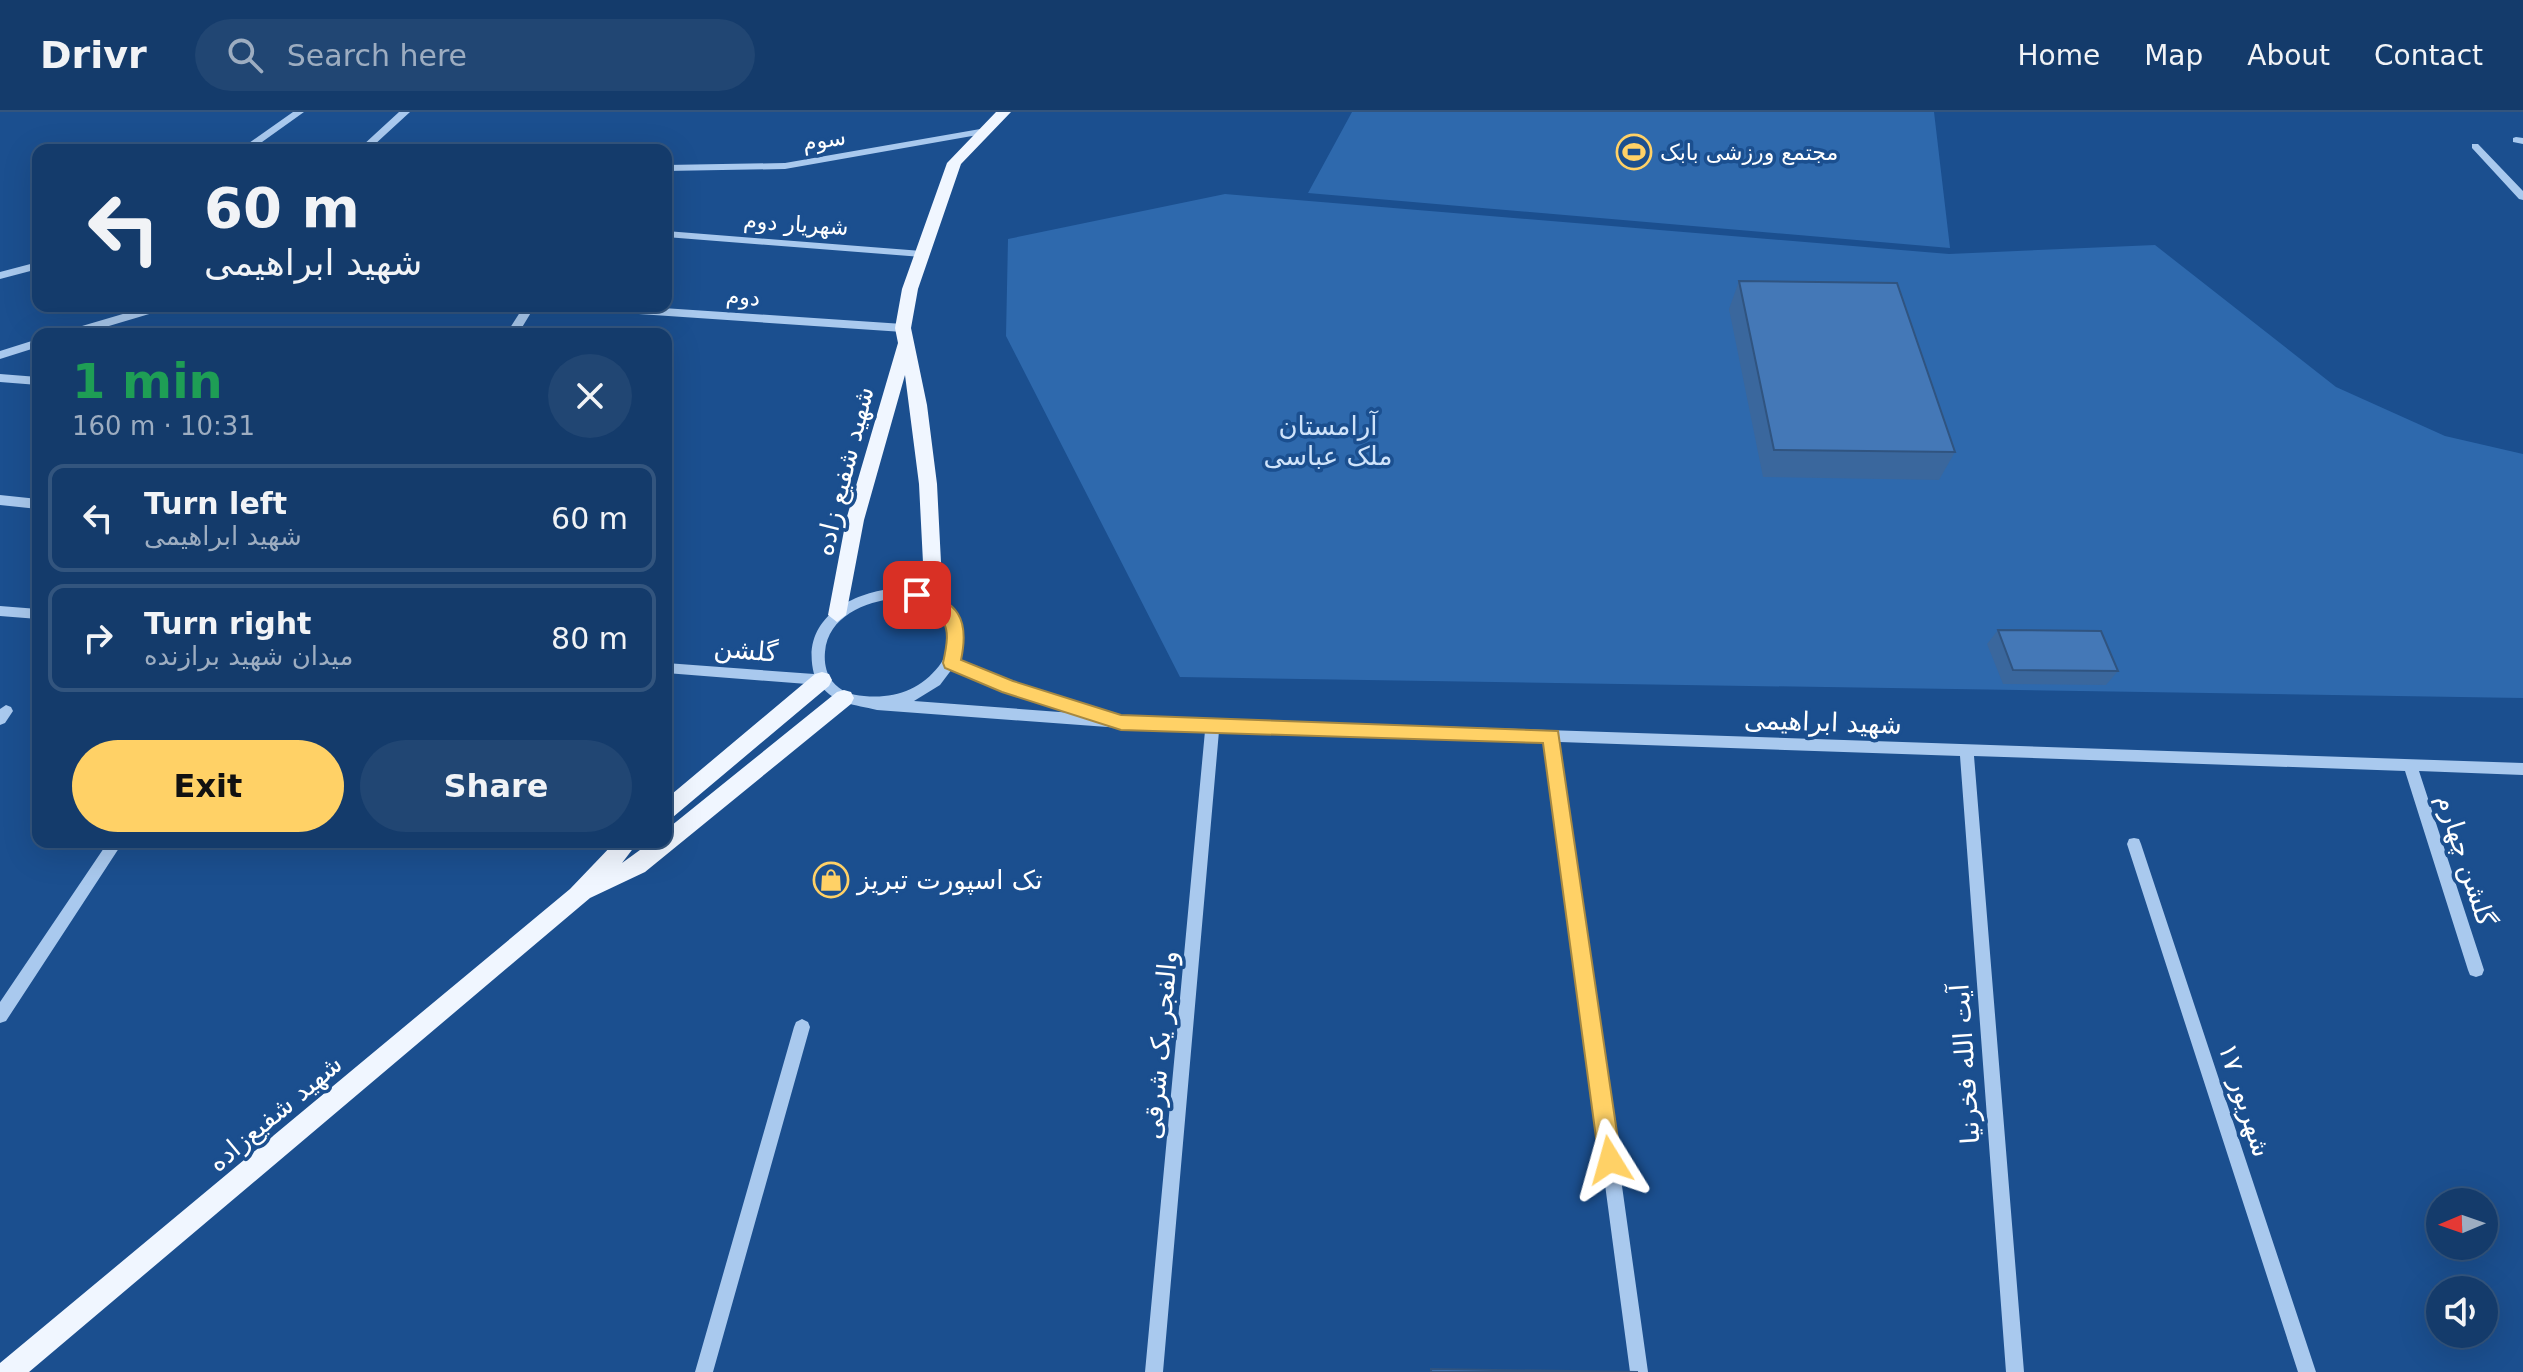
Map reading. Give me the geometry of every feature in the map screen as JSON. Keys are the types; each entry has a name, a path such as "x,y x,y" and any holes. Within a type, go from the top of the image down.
{"main road":[{"name":"شهید شفیع زاده","path":"837,615 855,520 904,335 910,289 954,163 1004,112"},
{"name":"شهید شفیع زاده","path":"904,335 919,405 928,484 934,602"},
{"path":"672,806 822,680"},
{"name":"شهید شفیع‌زاده","path":"672,837 844,698"},
{"name":"شهید شفیع‌زاده","path":"9,1372 578,896 622,848"},
{"name":"شهید شفیع‌زاده","path":"578,896 638,865 659,848"}],"street":[{"path":"253,144 299,112"},
{"path":"369,144 405,112"},
{"name":"سوم","path":"672,168 785,166 986,131"},
{"path":"2475,146 2523,197"},
{"name":"شهریار دوم","path":"672,234 922,254"},
{"path":"0,276 32,267"},
{"path":"89,328 142,312"},
{"name":"دوم","path":"647,312 904,335"},
{"path":"0,355 32,345"},
{"path":"0,378 32,381"},
{"path":"0,500 32,503"},
{"path":"885,594 917,595 934,602 947,611 958,635 951,663 939,679 921,693 900,701 877,704 844,698 822,680 816,664 817,647 824,630 837,615 855,603 885,594"},
{"path":"0,611 32,614"},
{"name":"شهید ابراهیمی","path":"951,663 1008,687 1121,722"},
{"name":"گلشن","path":"672,668 822,680"},
{"name":"شهید ابراهیمی","path":"877,704 1121,722 2523,769"},
{"name":"والفجر یک شرقی","path":"1154,1372 1213,723"},
{"path":"1552,736 1639,1372"},
{"name":"آیت الله فخرنیا","path":"1967,751 2015,1372"},
{"name":"گلشن چهارم","path":"2410,765 2476,970"},
{"name":"۱۷ شهریور","path":"2134,844 2307,1372"},
{"path":"3,1006 112,848"},
{"path":"704,1372 802,1027"}],"green space":[{"name":"مجتمع ورزشی بابک","path":"1352,112 1934,112 1950,248 1308,193"},
{"name":"آرامستان ملک عباسی","path":"1225,194 1949,254 2155,245 2336,387 2445,436 2523,454 2523,698 1180,677 1006,336 1008,239"}],"building":[{"path":"1739,281 1897,283 1955,452 1774,450"},
{"path":"1998,630 2101,631 2118,671 2013,670"},
{"path":"1431,1369 1638,1372 1431,1372"}],"place":[{"name":"مجتمع ورزشی بابک","path":"1634,152"},
{"name":"تک اسپورت تبریز","path":"831,880"}],"route":[{"path":"917,595 947,611 954,622 958,635 957,649 951,663 1008,687 1121,722 1552,736 1610,1160"}]}
